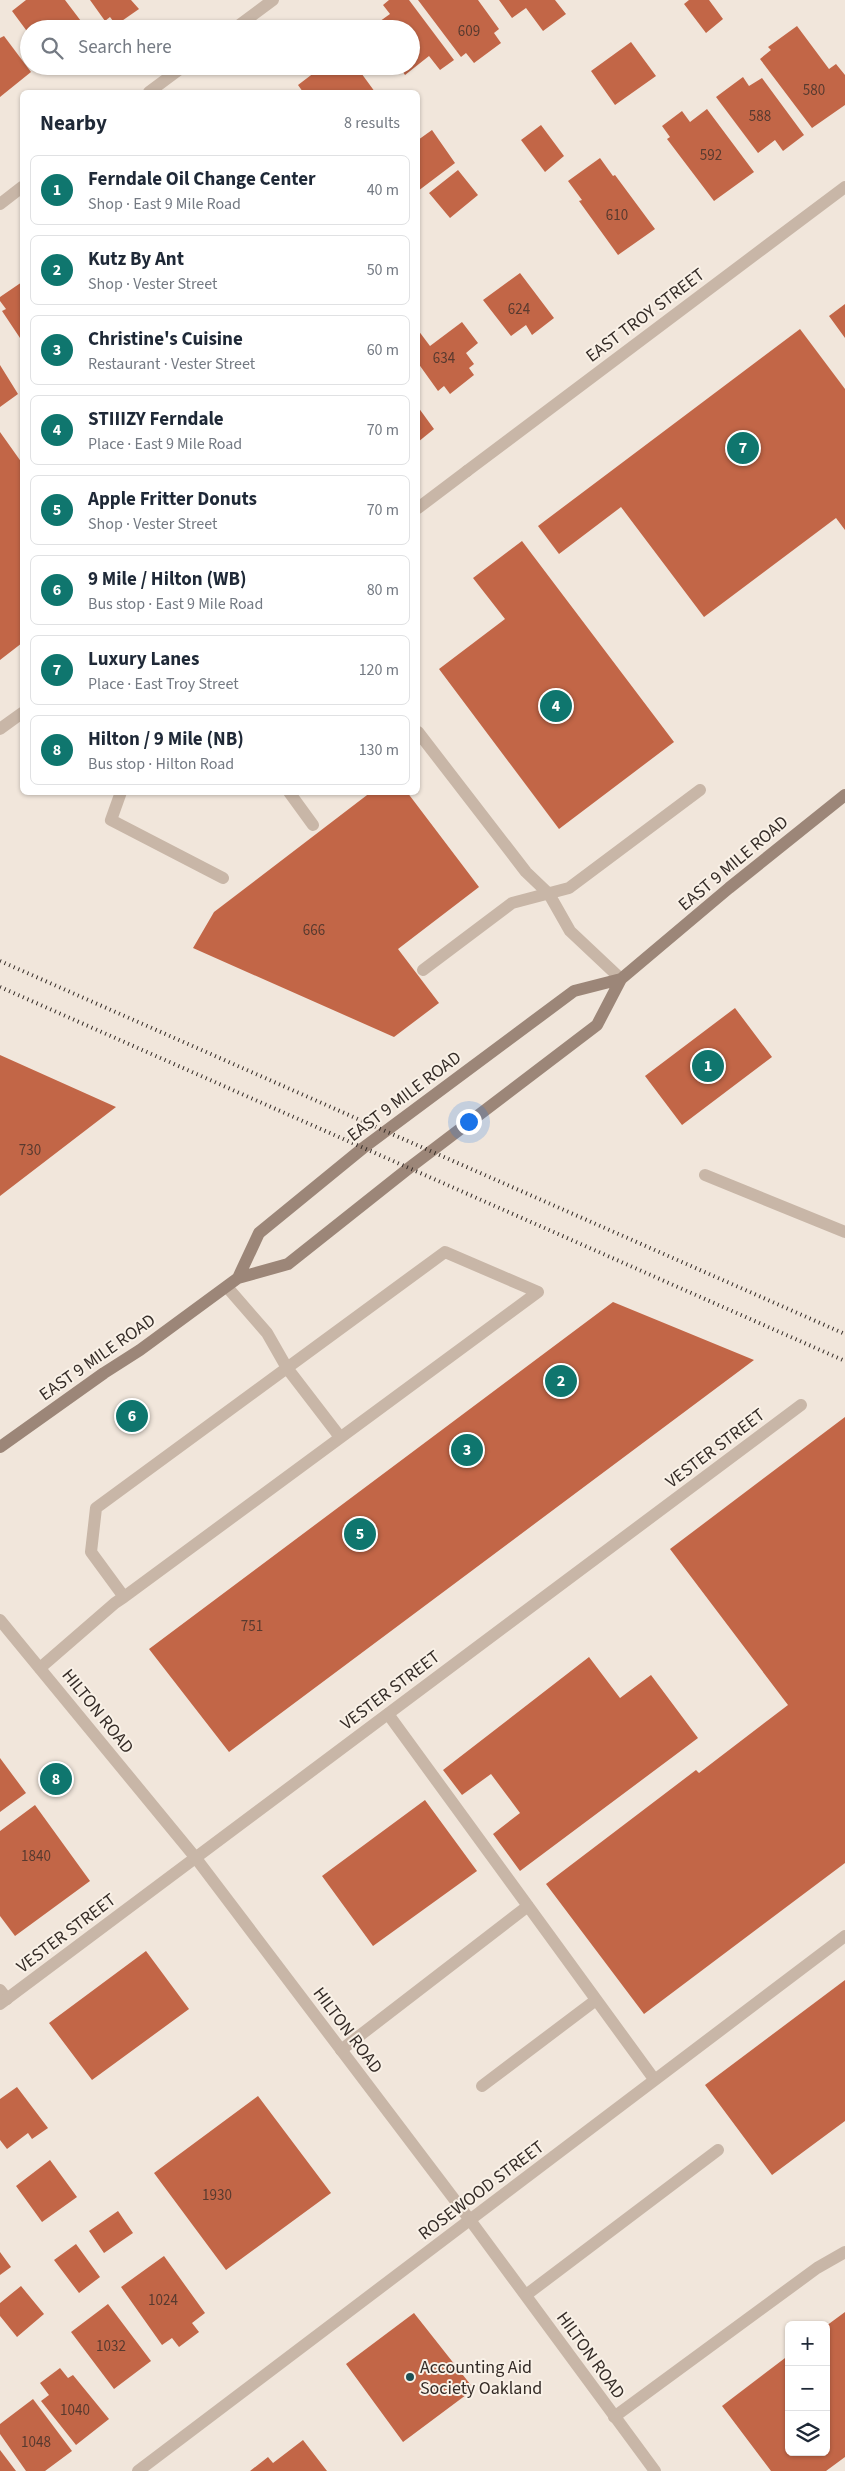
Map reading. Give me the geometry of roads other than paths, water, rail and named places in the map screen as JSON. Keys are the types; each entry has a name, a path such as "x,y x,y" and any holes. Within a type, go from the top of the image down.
{"main road":[{"name":"EAST 9 MILE ROAD","path":"0,1447 238,1278 288,1264 409,1168 596,1025 621,979 729,888 845,795"},
{"name":"EAST 9 MILE ROAD","path":"238,1278 259,1233 370,1142 574,991 621,979"}],"street":[{"path":"246,20 273,0"},
{"path":"152,90 172,75"},
{"name":"EAST TROY STREET","path":"420,506 845,187"},
{"path":"0,204 20,189"},
{"path":"0,730 20,715"},
{"path":"420,735 526,872 549,894 570,930 621,979"},
{"path":"423,970 512,902 569,888 700,790"},
{"path":"120,795 111,820 223,878"},
{"path":"291,795 313,825"},
{"path":"705,1175 845,1232"},
{"path":"40,1668 124,1597 538,1292 445,1252 286,1368 96,1508 92,1552 124,1597"},
{"path":"227,1287 267,1333 286,1368 340,1437"},
{"name":"VESTER STREET","path":"2,1997 195,1857 801,1405"},
{"name":"HILTON ROAD","path":"2,1627 40,1668 195,1857 470,2220 655,2471"},
{"path":"388,1714 654,2079"},
{"path":"341,2050 528,1906"},
{"name":"ROSEWOOD STREET","path":"138,2471 845,1936"},
{"path":"482,2086 596,2000"},
{"path":"526,2295 718,2150"},
{"path":"614,2417 817,2268 845,2252"}],"railway":[{"path":"0,961 845,1334"},
{"path":"0,987 845,1361"}],"place":[{"name":"Luxury Lanes","path":"743,448"},
{"name":"STIIIZY Ferndale","path":"556,706"},
{"name":"Ferndale Oil Change Center","path":"708,1066"},
{"name":"Kutz By Ant","path":"561,1381"},
{"name":"9 Mile / Hilton (WB)","path":"132,1416"},
{"name":"Christine's Cuisine","path":"467,1450"},
{"name":"Apple Fritter Donuts","path":"360,1534"},
{"name":"Hilton / 9 Mile (NB)","path":"56,1779"},
{"name":"Accounting Aid Society Oakland","path":"410,2377"}]}
